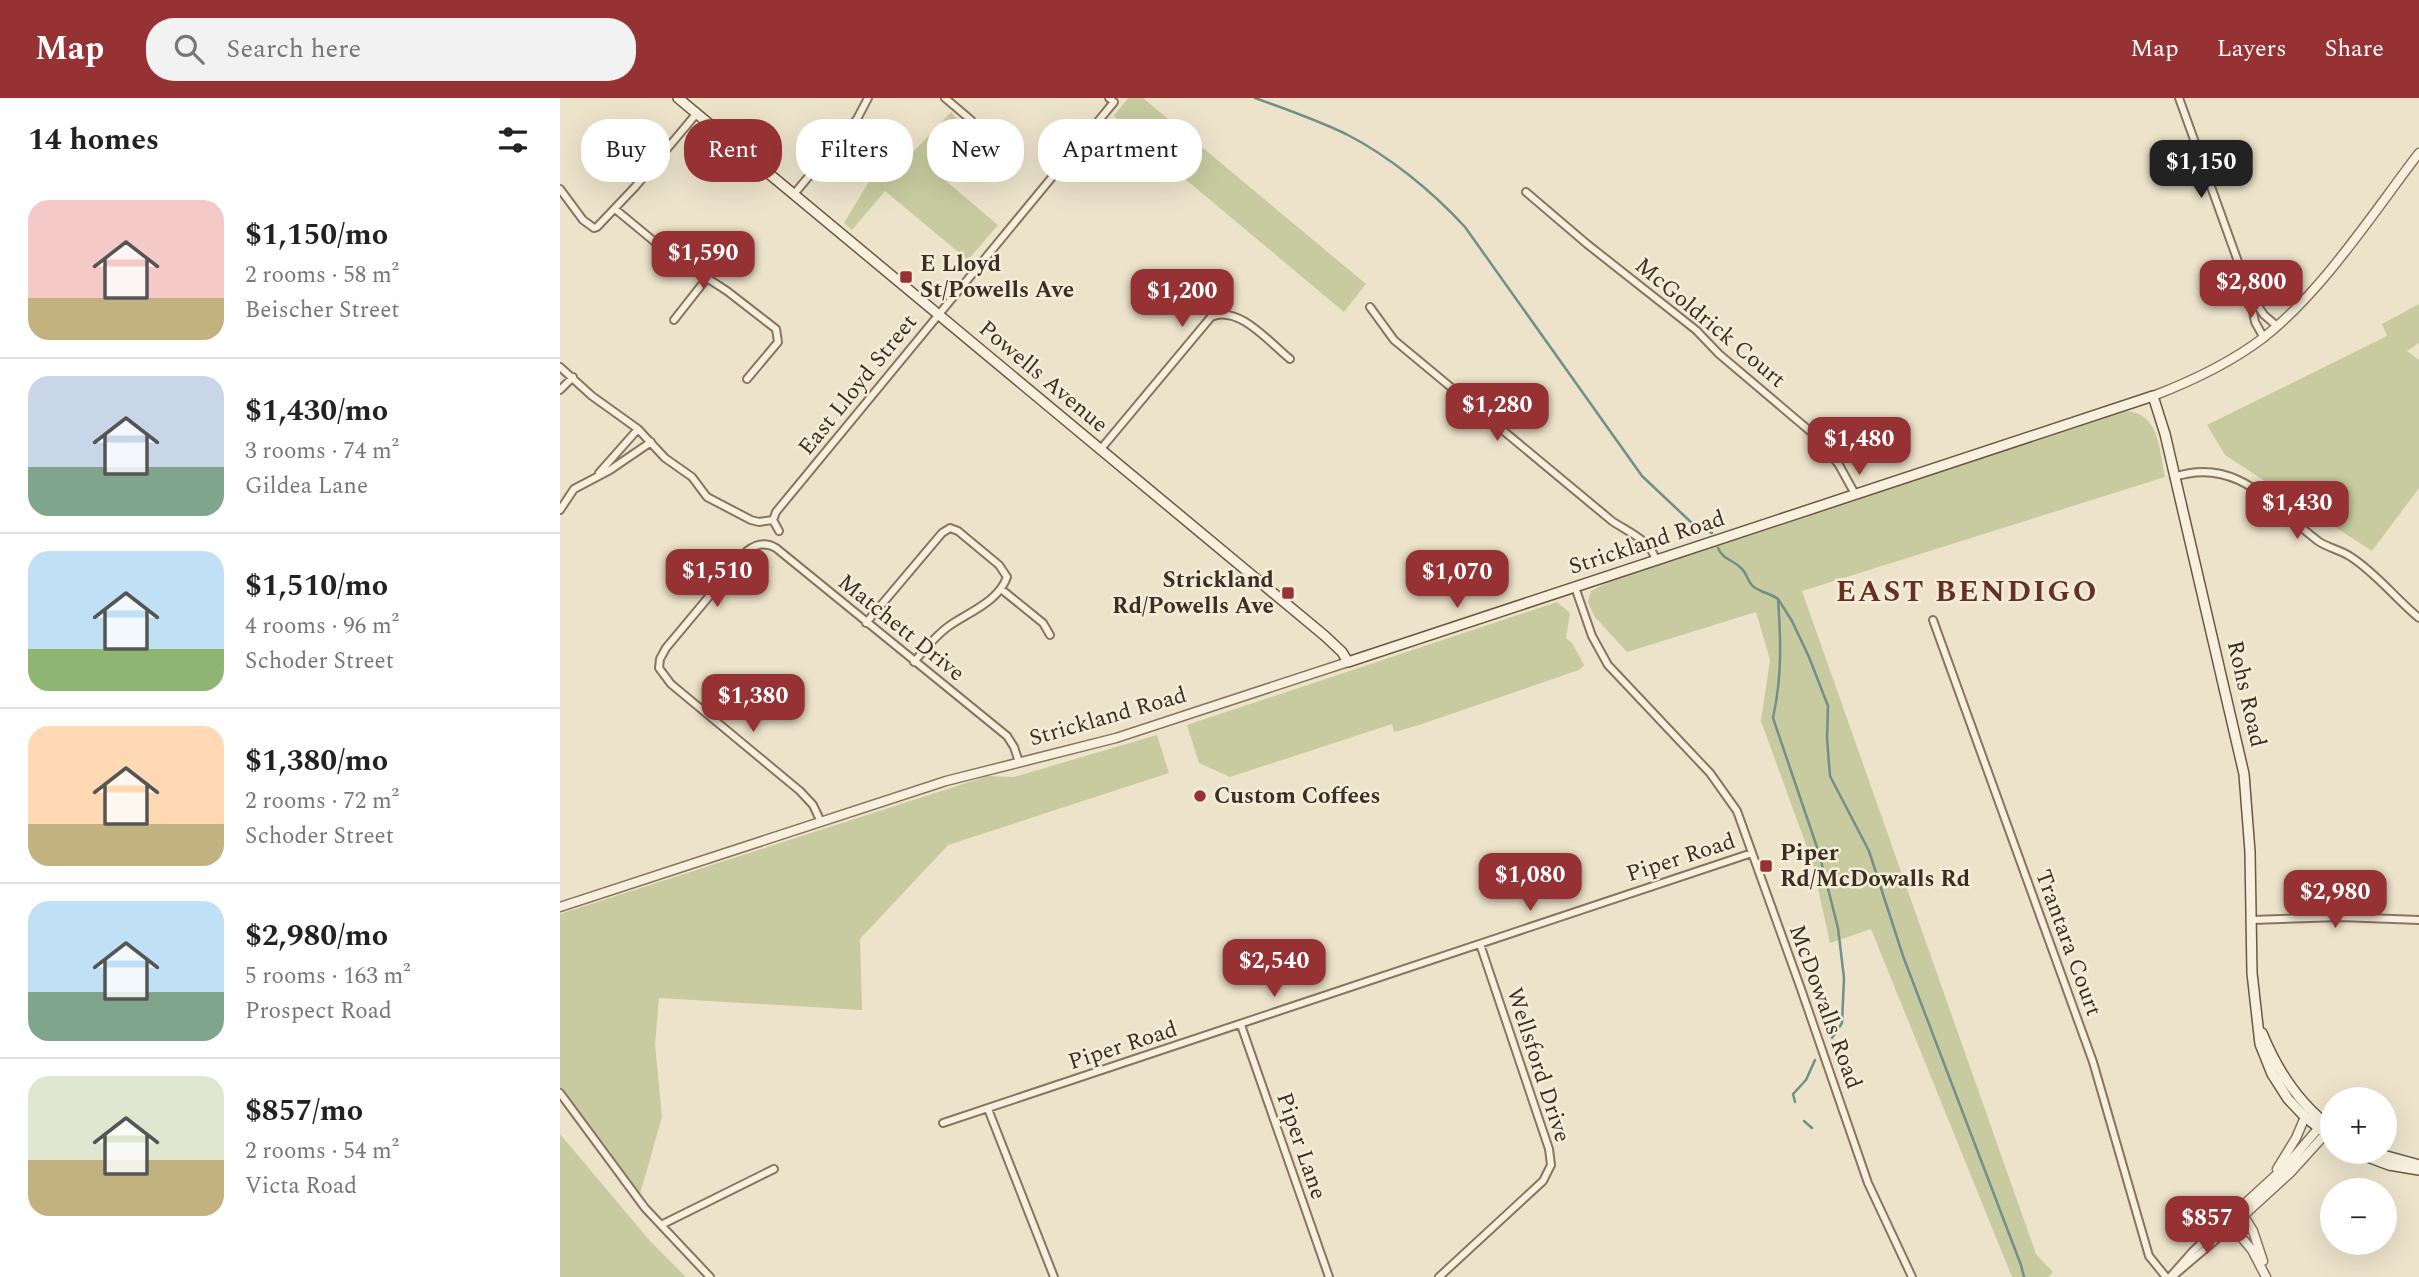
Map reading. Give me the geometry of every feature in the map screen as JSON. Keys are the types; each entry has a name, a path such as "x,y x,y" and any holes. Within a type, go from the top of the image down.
{"main road":[{"name":"Powells Avenue","path":"678,98 1325,636 1342,652 1348,662"},
{"name":"Strickland Road","path":"1348,662 2153,396"},
{"name":"Rohs Road","path":"2153,396 2244,774 2257,1031 2265,1059 2280,1087 2305,1118 2320,1126"},
{"name":"Rohs Road","path":"2255,1007 2266,1042 2280,1070 2320,1121"},
{"path":"2397,1160 2419,1167"},
{"path":"2386,1164 2419,1167"}],"street":[{"path":"794,194 856,118 868,98"},
{"path":"945,98 970,119"},
{"path":"2179,98 2249,292 2255,322 2264,338"},
{"name":"East Lloyd Street","path":"773,520 776,512 939,315 1111,100"},
{"path":"560,189 583,219 594,228 615,209 696,113"},
{"name":"Strickland Road","path":"2153,396 2207,374 2264,338 2320,280 2419,153"},
{"name":"McGoldrick Court","path":"1526,192 1696,330 1719,354 1817,437 1839,465 1855,494"},
{"path":"615,209 667,252 707,278 778,333 778,342 747,379"},
{"path":"674,320 707,278"},
{"path":"2249,292 2264,314 2277,326"},
{"path":"1370,307 1394,340 1612,521 1643,541 1654,552 1656,560"},
{"path":"1100,450 1202,326 1217,314 1240,318 1290,359"},
{"path":"560,366 592,396 638,429 665,458 692,477 701,491 716,503 751,520 773,520 779,531"},
{"path":"560,390 573,377"},
{"path":"598,475 638,429"},
{"path":"560,510 574,489 610,470 651,442"},
{"path":"2174,477 2195,471 2209,471 2242,481 2321,543 2351,557 2419,618"},
{"path":"866,623 942,533 950,528 958,531 1004,570 1007,578 1001,589 980,607 939,634 914,662"},
{"name":"Matchett Drive","path":"821,822 817,811 800,791 663,676 658,663 666,648 747,551 760,545 776,548 1007,736 1019,762"},
{"name":"McDowalls Road","path":"1574,587 1592,636 1608,665 1725,791 1741,820 1868,1183 1912,1277"},
{"path":"1001,589 1043,623 1050,635"},
{"name":"Trantara Court","path":"1933,620 2093,1062 2149,1256 2170,1277"},
{"name":"Strickland Road","path":"560,907 964,776 1115,738 1348,662"},
{"name":"Piper Road","path":"943,1123 1752,853"},
{"path":"2252,920 2340,916 2419,920"},
{"name":"Wellsford Drive","path":"1439,1277 1534,1191 1548,1174 1551,1165 1549,1149 1480,944"},
{"name":"Piper Lane","path":"1241,1025 1329,1277"},
{"path":"560,1093 645,1208 710,1277"},
{"path":"988,1109 1054,1277"},
{"path":"2265,1186 2296,1138 2305,1118"},
{"path":"2241,1213 2300,1152 2320,1136"},
{"path":"2170,1277 2290,1173 2320,1139"},
{"path":"661,1225 774,1169"},
{"path":"2241,1213 2256,1239 2266,1277"},
{"path":"2230,1223 2252,1250 2266,1277"}],"green space":[{"path":"1128,98 1143,98 1168,119 1117,119 1114,116"},
{"path":"951,112 956,118 956,119 944,119"},
{"path":"927,137 927,182 947,182 998,225 968,260 885,191 852,230 844,223 869,182 913,182 913,152"},
{"path":"1202,147 1366,284 1344,312 1189,182 1202,182"},
{"path":"2419,304 2419,343 2407,351 2419,360 2419,488 2372,551 2225,455 2207,425 2387,336 2382,324"},
{"path":"2126,411 2146,418 2152,426 2165,477 1802,591 2036,1254 2053,1272 2048,1277 2012,1277 1871,929 1830,943 1812,861 1761,721 1770,660 1756,612 1627,652 1594,616 1588,602 1591,591 1618,577"},
{"path":"1557,602 1570,613 1566,638 1572,643 1584,665 1579,670 1419,725 1394,732 1392,724 1230,777 1199,763 1187,725"},
{"path":"1157,735 1169,773 948,845 860,939 862,1010 659,998 655,1044 662,1117 640,1194 560,1089 560,914 988,776 1014,777"},
{"path":"560,1134 650,1241 686,1277 560,1277"}],"waterway":[{"path":"1255,98 1346,134 1394,164 1439,200 1465,227 1642,476 1694,525 1712,533"},
{"path":"1718,548 1742,569 1754,587 1778,599 1780,659 1773,718 1819,853 1838,928 1844,978 1842,1023 1832,1038"},
{"path":"1778,599 1809,657 1828,706 1830,776 1869,851 1903,956 2024,1277"},
{"path":"1795,1102 1793,1094 1806,1080 1815,1060"},
{"path":"1804,1121 1812,1128"}],"place":[{"name":"E Lloyd St/Powells Ave","path":"906,277"},
{"name":"Strickland Rd/Powells Ave","path":"1288,593"},
{"name":"Custom Coffees","path":"1200,796"},
{"name":"Piper Rd/McDowalls Rd","path":"1766,866"}],"district":[{"name":"EAST BENDIGO","path":"1967,592"}]}
